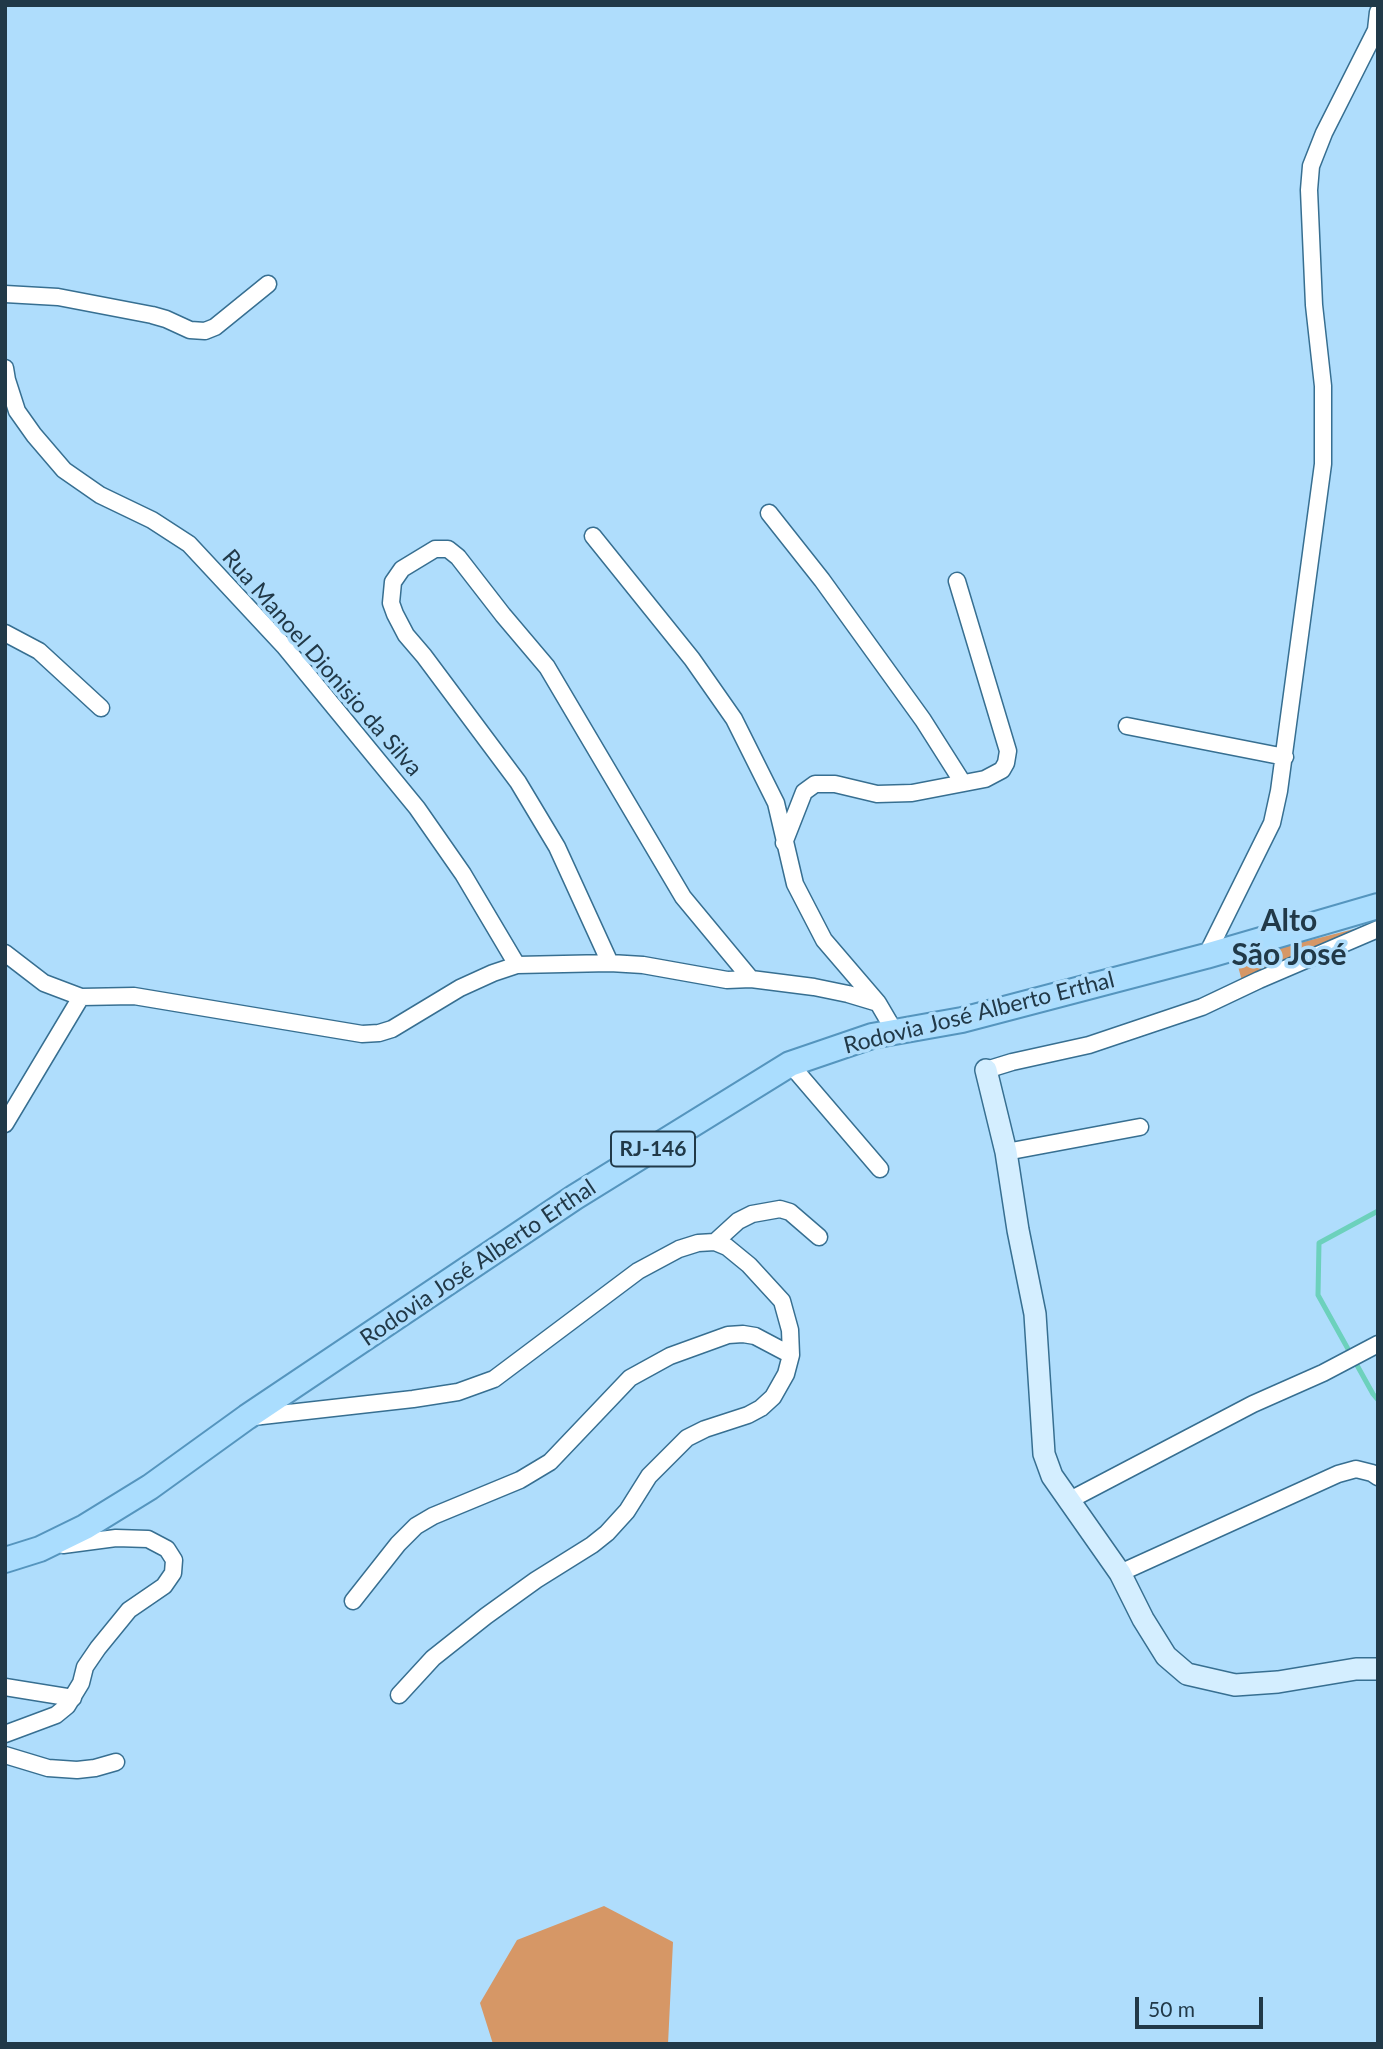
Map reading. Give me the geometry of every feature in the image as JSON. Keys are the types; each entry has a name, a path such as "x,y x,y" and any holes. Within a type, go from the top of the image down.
{"main road":[{"name":"Rodovia José Alberto Erthal","path":"5,1560 40,1549 85,1527 150,1487 247,1417 575,1197 790,1064 872,1036 962,1020 1206,956 1378,906"}],"street":[{"path":"1206,956 1272,823 1285,757 1323,464 1323,386 1314,304 1309,190 1311,166 1324,133 1376,30 1378,12"},
{"path":"5,294 71,300 152,315 190,330 205,331 215,327 268,284"},
{"name":"Rua Manoel Dionisio da Silva","path":"5,368 17,411 64,470 100,495 152,520 189,544 284,646 417,808 463,874 517,965"},
{"path":"769,513 822,580 923,720 963,783"},
{"path":"593,536 692,659 734,719 776,803 795,884 824,940 878,1003 895,1032"},
{"path":"610,963 557,847 518,782 406,635 395,614 391,603 393,582 402,569 435,549 448,549 458,556 547,667 683,897 751,979"},
{"path":"784,843 804,792 815,784 835,784 877,794 912,793 985,779 1003,770 1008,751 957,580"},
{"path":"5,633 39,651 101,708"},
{"path":"1126,726 1285,757"},
{"path":"1378,929 1202,1007 1089,1045 986,1070 1006,1152 1035,1314 1044,1454 1052,1476 1120,1573 1143,1619 1166,1656 1187,1674 1235,1685 1279,1682 1356,1669 1378,1669"},
{"path":"5,953 44,983 81,997 134,996 371,1034 392,1029 460,988 517,965 643,965 727,980 751,979 814,987 848,993 878,1003"},
{"path":"5,1124 81,997"},
{"path":"790,1064 880,1169"},
{"path":"1006,1152 1140,1127"},
{"path":"715,1242 738,1221 752,1214 779,1209 790,1212 819,1237"},
{"path":"247,1417 413,1399 470,1388 494,1378 638,1271 679,1249 698,1243 715,1242 727,1247 749,1265 782,1301 790,1330 791,1355 786,1374 773,1397 761,1408 747,1415 687,1438 649,1476 628,1511 607,1533 486,1616 433,1658 398,1695"},
{"path":"353,1601 398,1544 416,1526 433,1516 520,1480 550,1462 630,1378 670,1356 728,1335 755,1336 791,1355"},
{"path":"1068,1501 1253,1404 1370,1348"},
{"path":"1120,1573 1338,1474 1356,1469 1378,1477"},
{"path":"5,1734 56,1715 67,1706 74,1698 85,1667 129,1610 164,1586 173,1573 174,1560 167,1549 148,1539 88,1540 40,1549"},
{"path":"5,1687 74,1698"},
{"path":"5,1755 48,1768 77,1770 116,1762"}],"shaded area":[{"path":"1378,923 1242,981 1236,959"},
{"path":"604,1906 673,1942 668,2044 493,2044 480,2003 517,1940"}],"waterway":[{"path":"1378,1211 1319,1243 1318,1295 1378,1400"}],"district":[{"name":"Alto São José","path":"1289,938"}]}
